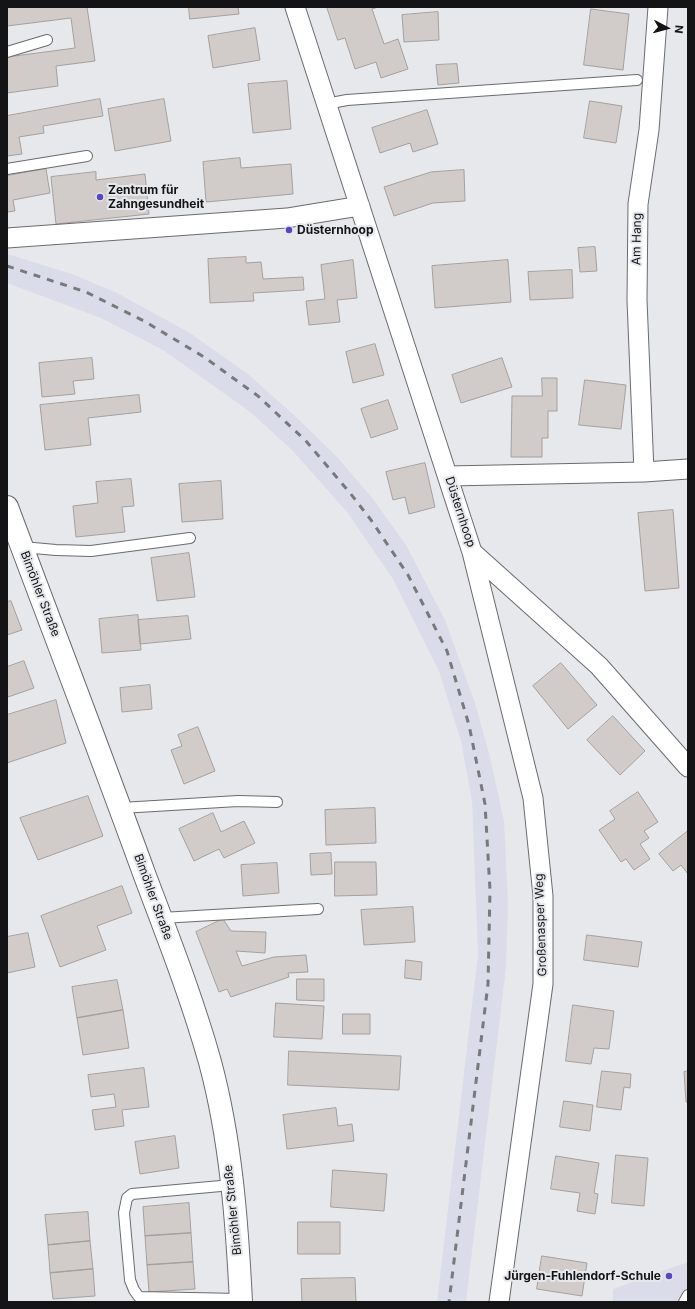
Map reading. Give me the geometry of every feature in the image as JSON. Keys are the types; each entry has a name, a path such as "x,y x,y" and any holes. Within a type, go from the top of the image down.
{"street":[{"name":"Düsternhoop","path":"295,7 472,552 599,666 688,767"},
{"name":"Am Hang","path":"644,472 637,300 638,204 649,130 658,7"},
{"path":"7,238 287,218 360,206"},
{"path":"448,476 644,472 688,469"},
{"name":"Bimöhler Straße","path":"7,507 121,808 188,993 210,1062 224,1127 236,1214 241,1301"},
{"name":"Großenasper Weg","path":"472,552 533,798 543,896 543,984 499,1302"}],"lane":[{"path":"7,52 47,40"},
{"path":"326,104 347,100 637,80"},
{"path":"7,169 88,156"},
{"path":"22,547 91,551 190,538"},
{"path":"121,808 238,801 277,802"},
{"path":"161,918 318,909"},
{"path":"232,1185 132,1194 127,1198 124,1214 130,1280 139,1297 241,1301"},
{"path":"684,1302 688,1295"}],"shaded area":[{"path":"7,254 72,274 117,293 190,333 249,375 294,415 338,458 373,499 406,545 445,620 475,703 490,757 504,821 508,903 506,967 466,1302 437,1302 478,954 472,801 461,741 439,671 393,579 347,512 292,450 249,411 163,350 101,318 7,283"},
{"name":"Jürgen-Fuhlendorf-Schule","path":"688,1262 688,1302 613,1302 613,1289"}],"building":[{"path":"7,7 87,7 95,61 56,66 58,86 7,93 7,57 75,48 71,18 7,26"},
{"path":"189,7 238,7 239,14 190,19"},
{"path":"327,7 378,7 372,9 384,44 398,39 408,69 381,78 376,62 355,69 345,38 338,40"},
{"path":"591,9 629,14 623,70 584,65"},
{"path":"438,12 439,40 404,42 402,15"},
{"path":"255,28 260,60 213,68 208,36"},
{"path":"457,64 459,83 438,85 436,65"},
{"path":"287,81 291,129 253,133 248,84"},
{"path":"100,99 103,116 43,126 44,133 19,137 22,154 7,156 7,116"},
{"path":"164,99 171,141 115,151 108,109"},
{"path":"590,101 622,106 616,143 584,138"},
{"path":"427,110 438,144 413,152 410,143 380,153 372,128"},
{"path":"240,158 241,168 291,164 293,194 206,202 203,162"},
{"path":"46,169 50,193 13,200 15,211 7,212 7,176"},
{"path":"464,170 465,201 433,203 394,216 384,187 431,172"},
{"name":"Zentrum für Zahngesundheit","path":"96,172 96,180 145,174 149,214 56,224 51,177"},
{"path":"595,247 597,271 580,272 578,248"},
{"path":"246,257 246,263 261,262 263,279 303,277 304,290 253,293 254,301 210,303 208,259"},
{"path":"353,260 357,298 337,300 340,322 309,325 306,301 325,299 321,265"},
{"path":"508,260 511,302 435,308 432,266"},
{"path":"572,270 573,298 530,300 528,272"},
{"path":"375,344 384,375 353,383 346,352"},
{"path":"92,358 94,379 73,381 75,394 42,397 39,363"},
{"path":"502,358 512,387 461,403 452,375"},
{"path":"542,378 557,378 557,411 548,411 548,438 542,438 542,457 511,457 512,396 542,396"},
{"path":"585,380 626,385 621,429 579,425"},
{"path":"139,395 141,412 88,418 91,445 45,450 40,405"},
{"path":"388,400 398,429 371,438 361,409"},
{"path":"425,463 435,507 409,514 405,497 393,500 386,472"},
{"path":"131,479 134,506 122,507 125,532 76,537 73,506 98,503 96,482"},
{"path":"221,481 223,519 182,522 179,484"},
{"path":"673,510 679,588 645,591 638,513"},
{"path":"189,553 195,597 157,601 151,558"},
{"path":"11,601 22,630 7,635 7,602"},
{"path":"138,615 141,650 102,653 99,619"},
{"path":"188,616 191,639 140,644 138,620"},
{"path":"24,661 34,688 8,697 7,667"},
{"path":"561,663 597,705 568,729 533,686"},
{"path":"150,685 152,709 122,712 120,688"},
{"path":"56,700 66,743 7,763 7,715"},
{"path":"613,716 645,751 620,775 587,740"},
{"path":"198,727 215,771 184,784 171,750 182,746 178,735"},
{"path":"638,792 658,822 644,831 649,838 640,844 650,859 634,870 626,859 621,862 599,830 615,819 610,811"},
{"path":"88,796 103,836 38,860 20,818"},
{"path":"375,808 376,843 326,845 325,810"},
{"path":"213,813 221,832 244,821 255,843 224,858 219,849 194,861 179,829"},
{"path":"688,831 688,874 681,865 673,871 659,854"},
{"path":"331,853 332,874 311,875 310,854"},
{"path":"335,862 376,862 377,895 335,896"},
{"path":"277,863 279,893 243,896 241,865"},
{"path":"122,886 132,913 97,926 106,950 60,967 41,916"},
{"path":"413,907 415,942 364,945 361,910"},
{"path":"223,919 231,931 266,932 265,953 236,951 242,966 274,957 306,955 308,972 288,973 289,977 231,997 227,989 219,992 196,932"},
{"path":"28,933 35,967 7,973 7,937"},
{"path":"587,935 642,942 638,967 584,960"},
{"path":"406,960 422,962 421,980 405,978"},
{"path":"297,979 324,979 324,1001 297,1000"},
{"path":"117,980 123,1010 77,1018 72,987"},
{"path":"276,1003 324,1006 322,1039 274,1037"},
{"path":"573,1005 614,1011 609,1049 594,1048 591,1064 566,1061"},
{"path":"123,1010 129,1048 83,1055 77,1018"},
{"path":"343,1014 370,1014 370,1034 343,1034"},
{"path":"289,1051 401,1056 399,1090 288,1085"},
{"path":"144,1068 149,1107 122,1110 124,1126 95,1130 92,1110 116,1107 114,1094 91,1097 88,1075"},
{"path":"602,1071 631,1074 630,1088 624,1087 621,1110 597,1107"},
{"path":"688,1071 688,1102 686,1102 684,1072"},
{"path":"564,1101 593,1105 590,1131 560,1127"},
{"path":"336,1108 338,1126 352,1124 354,1141 287,1149 283,1115"},
{"path":"175,1136 179,1168 140,1174 135,1142"},
{"path":"616,1155 648,1158 644,1206 612,1203"},
{"path":"556,1156 599,1163 594,1193 598,1194 595,1214 577,1211 580,1193 551,1189"},
{"path":"333,1170 387,1174 384,1211 331,1207"},
{"path":"189,1203 191,1233 145,1236 143,1207"},
{"path":"88,1212 90,1241 48,1245 45,1215"},
{"path":"298,1222 340,1222 340,1254 298,1254"},
{"path":"191,1233 193,1262 147,1265 145,1236"},
{"path":"90,1241 93,1269 50,1273 48,1245"},
{"path":"542,1256 587,1263 582,1296 537,1289"},
{"path":"193,1262 195,1289 149,1292 147,1265"},
{"path":"93,1269 95,1296 53,1299 50,1273"},
{"path":"355,1278 356,1302 302,1302 301,1279"}],"railway":[{"path":"7,266 86,292 144,321 204,357 258,396 306,441 371,520 408,575 447,651 469,725 485,804 490,890 488,984 449,1302"}],"place":[{"name":"Zentrum für Zahngesundheit","path":"100,197"},
{"name":"Düsternhoop","path":"289,230"},
{"name":"Jürgen-Fuhlendorf-Schule","path":"669,1276"}]}
